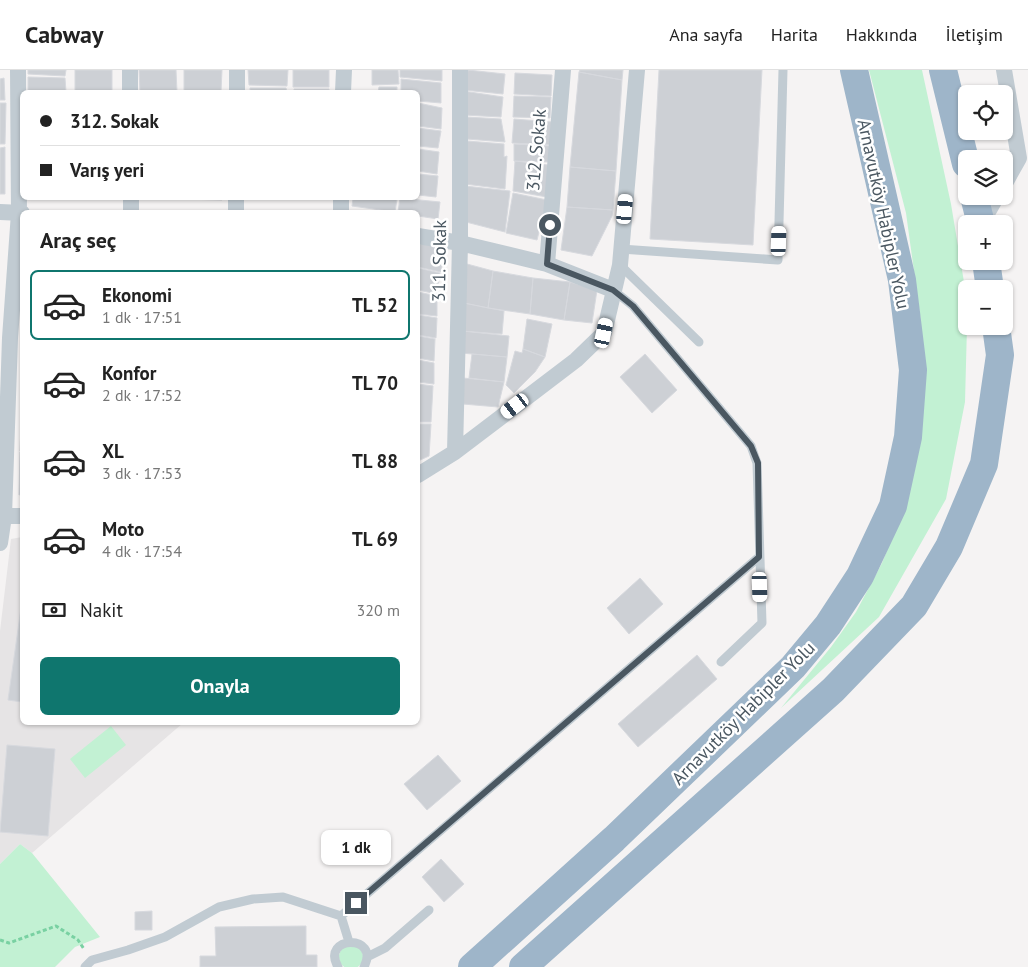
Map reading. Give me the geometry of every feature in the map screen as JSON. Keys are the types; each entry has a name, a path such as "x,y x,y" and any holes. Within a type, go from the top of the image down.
{"highway":[{"path":"943,70 963,150"},
{"name":"Arnavutköy Habipler Yolu","path":"472,967 614,839 793,667 828,625 860,576 893,506 908,437 913,370 902,280 854,75"},
{"path":"523,967 833,690 914,606 949,547 984,464 1000,355 997,335"}],"street":[{"path":"18,70 20,165"},
{"path":"130,70 130,90"},
{"path":"237,70 237,90"},
{"path":"343,90 344,70"},
{"name":"311. Sokak","path":"455,452 460,243 460,70"},
{"name":"312. Sokak","path":"547,264 563,70"},
{"path":"420,474 455,452 576,360 604,333 620,257 637,70"},
{"path":"1004,70 1019,158 1013,169"},
{"path":"0,212 20,213"},
{"path":"0,543 4,516 5,338 20,221"},
{"path":"420,236 460,243 547,264 613,290"},
{"path":"4,516 20,516"}],"lane":[{"path":"620,257 778,260 783,70"},
{"path":"620,257 699,342"},
{"path":"613,290 633,306 751,446 758,463 762,623 720,662"},
{"path":"341,916 759,557"},
{"path":"85,967 92,960 164,937 219,906 253,899 283,897 341,916"},
{"path":"367,957 385,948 429,910"},
{"path":"341,916 350,942"},
{"path":"338,967 335,960 337,950 344,943 350,942 360,944 364,948 367,957 364,967"}],"path":[{"path":"0,940 9,944 56,926 78,940 92,960"}],"shaded area":[{"path":"20,537 20,725 181,725 32,853 20,844 0,864 0,631 11,539"}],"green space":[{"path":"869,70 922,70 951,204 958,246 958,270 962,270 964,280 958,280 958,335 967,335 965,402 946,499 879,617 781,708 831,647 856,612 882,563 907,501 921,322 906,213"},
{"path":"111,726 126,745 85,778 70,759"},
{"path":"20,844 32,853 100,937 75,947 55,967 0,967 0,864"},
{"path":"347,946 355,946 362,953 362,961 355,968 347,968 340,961 340,953"}],"building":[{"path":"28,70 66,70 65,76 28,74"},
{"path":"75,70 112,70 112,90 75,90"},
{"path":"139,70 176,70 177,90 140,90"},
{"path":"184,70 222,70 221,90 184,90"},
{"path":"248,70 288,70 287,86 249,85"},
{"path":"293,70 329,70 329,87 293,87"},
{"path":"372,70 398,70 399,84 372,85"},
{"path":"400,70 442,70 442,81 400,77"},
{"path":"468,70 505,74 503,94 464,90"},
{"path":"580,70 623,70 622,80 579,72"},
{"path":"659,70 762,70 753,245 650,239"},
{"path":"579,72 622,80 616,171 570,167"},
{"path":"515,73 552,75 551,96 514,94"},
{"path":"28,77 65,78 66,90 28,90"},
{"path":"4,78 5,100 0,100 0,79"},
{"path":"401,79 441,83 441,103 420,101 420,90 401,90"},
{"path":"379,87 397,87 397,90 378,90"},
{"path":"250,88 286,88 286,90 250,90"},
{"path":"294,89 329,89 329,90"},
{"path":"463,91 503,97 501,117 464,115"},
{"path":"514,96 551,97 550,118 513,117"},
{"path":"0,103 6,103 5,144 0,144"},
{"path":"420,103 442,108 441,129 420,126"},
{"path":"466,117 501,119 505,142 467,139"},
{"path":"514,119 552,122 551,145 512,143"},
{"path":"420,128 441,131 438,148 420,146"},
{"path":"467,141 504,144 504,157 507,156 505,189 465,184"},
{"path":"514,144 550,146 549,162 514,161"},
{"path":"5,147 5,194 0,194 0,148"},
{"path":"420,149 439,152 437,174 420,171"},
{"path":"515,161 548,165 547,197 513,191"},
{"path":"570,167 616,171 613,210 567,207"},
{"path":"420,174 438,176 436,197 420,195"},
{"path":"465,186 510,191 505,232 466,222"},
{"path":"513,193 547,200 537,240 506,233"},
{"path":"353,200 397,200 395,210 352,206"},
{"path":"400,200 440,202 438,219 420,216 420,210 398,210"},
{"path":"567,207 613,210 612,216 592,256 561,250"},
{"path":"420,244 445,246 441,272 420,267"},
{"path":"467,264 493,271 488,308 464,303"},
{"path":"420,268 440,273 437,294 420,290"},
{"path":"493,271 533,278 530,314 488,308"},
{"path":"533,278 570,282 564,320 530,314"},
{"path":"570,282 597,290 592,323 564,320"},
{"path":"420,292 437,296 437,316 420,314"},
{"path":"464,303 504,311 502,334 462,331"},
{"path":"420,315 437,318 436,338 420,335"},
{"path":"527,319 552,324 545,357 523,349"},
{"path":"462,331 509,336 507,357 461,353"},
{"path":"420,336 435,339 434,361 420,358"},
{"path":"523,349 545,357 535,372 514,393 506,385 515,351 522,353"},
{"path":"472,354 507,357 504,382 469,378"},
{"path":"645,354 677,390 652,413 620,377"},
{"path":"420,360 434,363 434,384 420,382"},
{"path":"463,378 504,382 498,407 463,404"},
{"path":"420,384 433,386 431,422 420,422"},
{"path":"420,424 431,424 429,456 420,460"},
{"path":"20,452 20,495 19,495"},
{"path":"640,578 663,604 629,634 607,608"},
{"path":"20,615 20,702 8,700"},
{"path":"697,655 717,679 638,747 618,724"},
{"path":"7,745 55,749 48,836 0,832"},
{"path":"438,755 461,781 427,810 404,784"},
{"path":"441,859 464,884 444,902 422,877"},
{"path":"152,911 152,930 135,930 135,912"},
{"path":"306,926 306,955 317,955 317,967 200,967 200,956 216,956 215,927"}],"route":[{"path":"356,903 759,557 758,463 751,446 662,343 633,306 613,290 547,264 550,225"}]}
